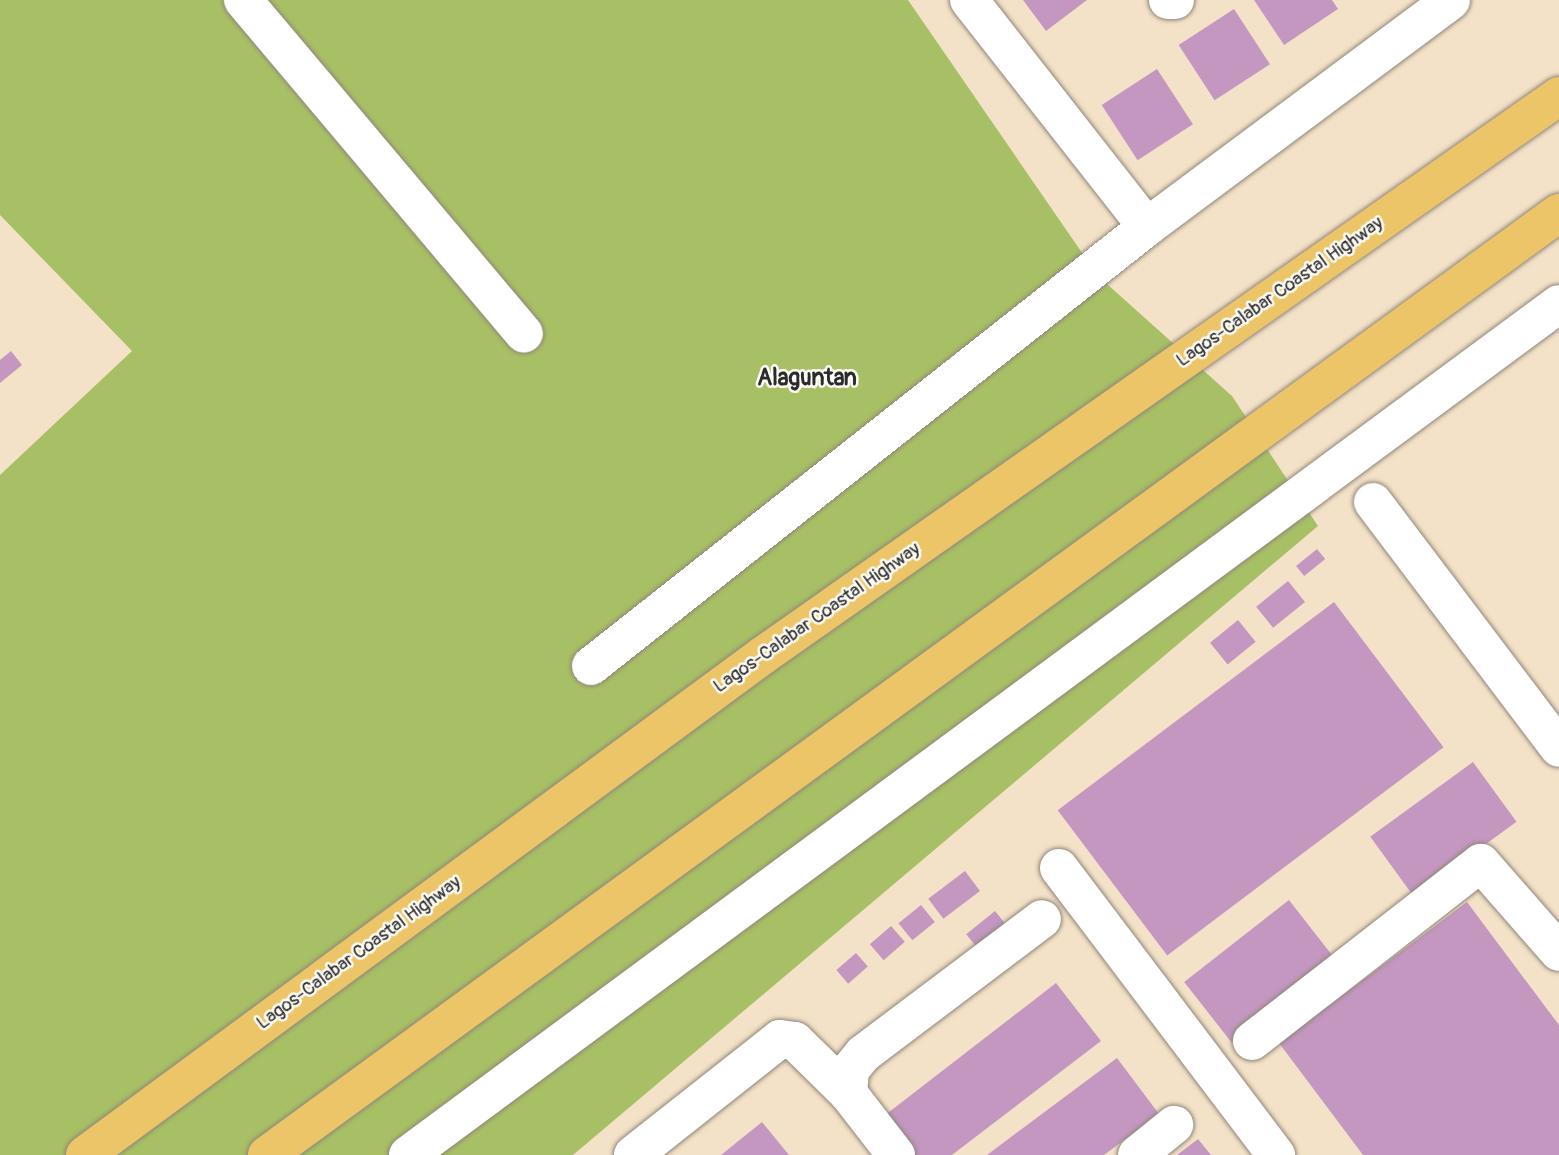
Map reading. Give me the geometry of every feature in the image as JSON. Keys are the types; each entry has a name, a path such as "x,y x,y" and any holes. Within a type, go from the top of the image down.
{"highway":[{"name":"Lagos-Calabar Coastal Highway","path":"85,1155 761,656 1559,96"},
{"path":"267,1155 1559,213"}],"street":[{"path":"243,0 524,334"},
{"path":"969,0 1147,227"},
{"path":"1168,0 1175,0"},
{"path":"591,666 1147,227 1451,0"},
{"path":"408,1155 1559,304"},
{"path":"1373,502 1559,748"},
{"path":"1252,1041 1481,863 1559,952"},
{"path":"1059,868 1276,1155"},
{"path":"848,1093 850,1070 863,1054 1042,919"},
{"path":"633,1155 780,1039 795,1041 848,1093 896,1155"},
{"path":"1136,1155 1174,1125"}],"green space":[{"path":"0,0 908,0 1098,276 1232,396 1318,526 573,1155 0,1155 0,475 132,351 0,215"}],"building":[{"path":"1023,0 1087,0 1046,31"},
{"path":"1254,0 1332,0 1338,9 1284,45"},
{"path":"1234,9 1270,64 1215,100 1179,45"},
{"path":"1157,69 1193,124 1138,160 1102,105"},
{"path":"11,351 22,365 0,383 0,360"},
{"path":"1317,549 1325,559 1304,576 1296,566"},
{"path":"1288,581 1305,602 1273,628 1256,607"},
{"path":"1334,602 1444,747 1167,956 1058,810"},
{"path":"1238,620 1256,642 1228,664 1210,643"},
{"path":"1473,762 1516,822 1414,897 1370,837"},
{"path":"965,871 980,891 943,919 928,899"},
{"path":"1289,900 1336,961 1232,1043 1184,982"},
{"path":"1467,902 1559,1025 1559,1155 1363,1155 1279,1043"},
{"path":"921,905 935,922 912,940 898,923"},
{"path":"995,911 1012,932 983,955 966,934"},
{"path":"891,926 905,942 884,960 870,944"},
{"path":"856,953 868,967 848,984 836,970"},
{"path":"1056,983 1101,1041 952,1155 909,1155 880,1119"},
{"path":"1117,1058 1159,1114 1104,1155 987,1155"},
{"path":"762,1122 789,1155 721,1155"},
{"path":"1198,1139 1211,1155 1177,1155"}],"district":[{"name":"Alaguntan","path":"807,378"}]}
